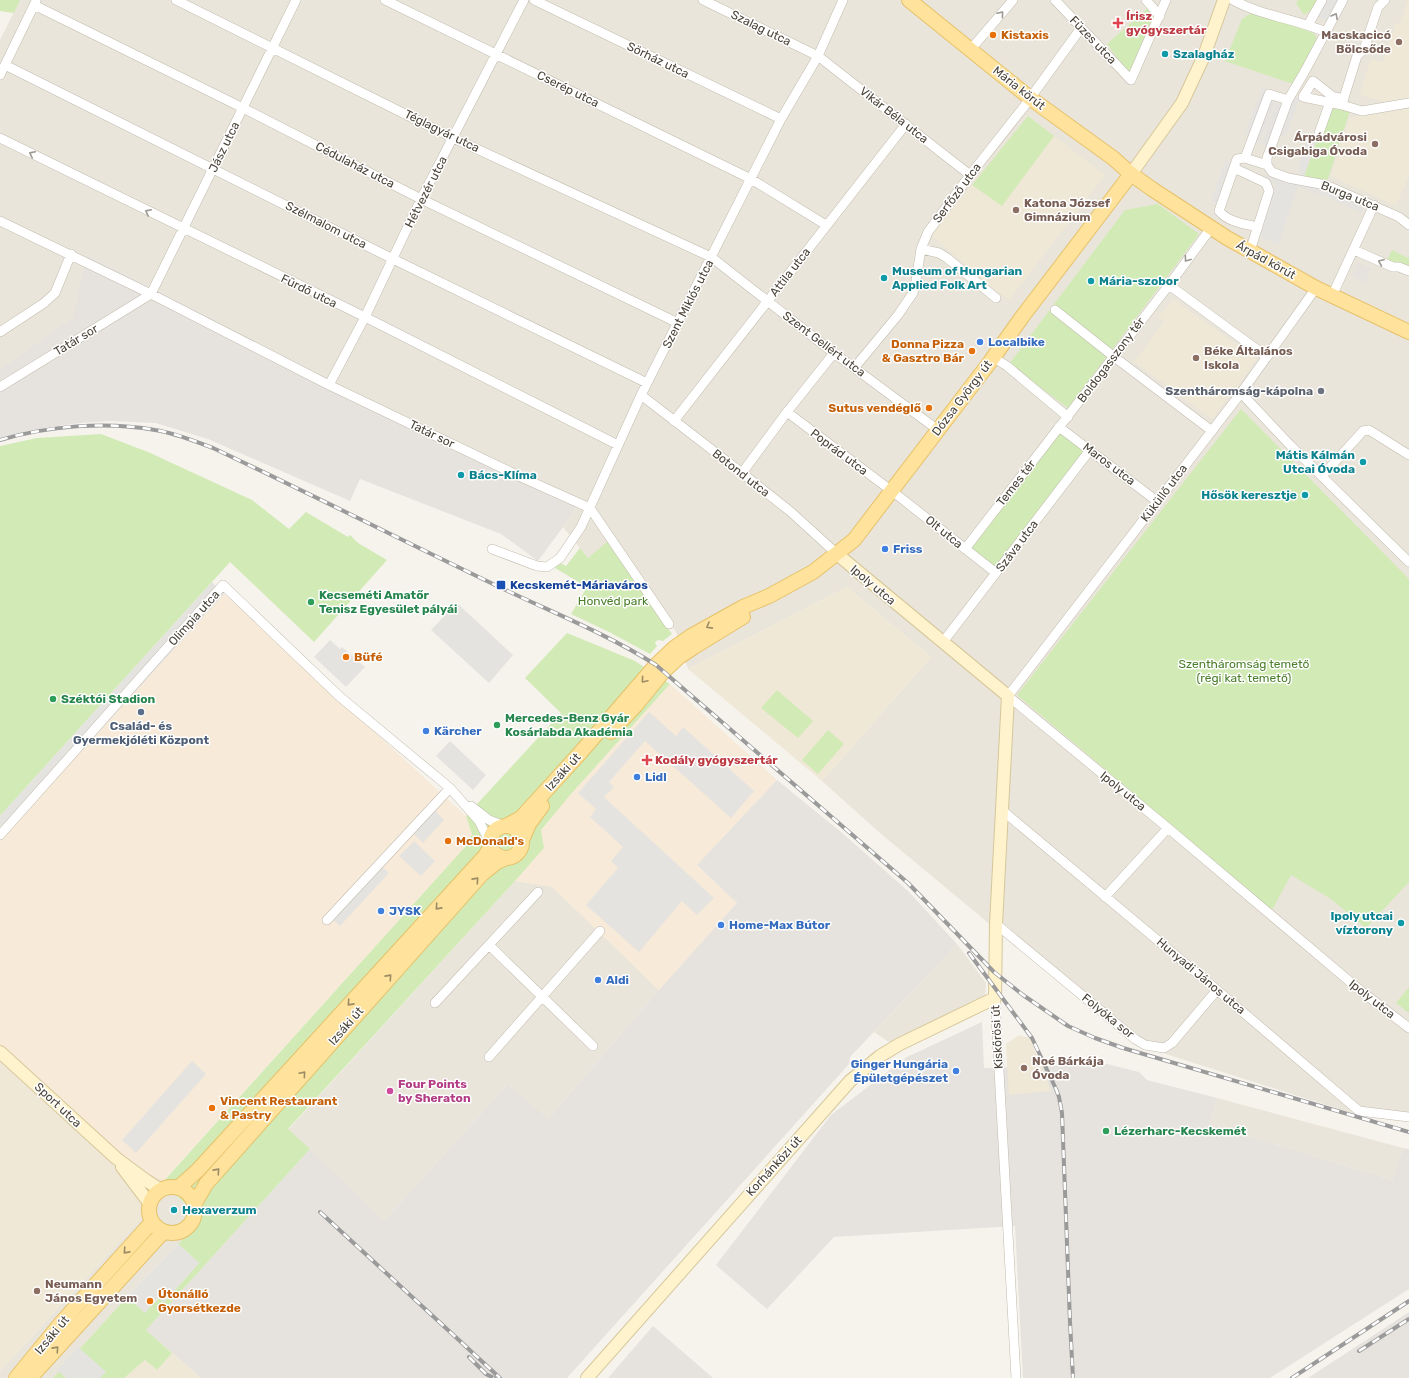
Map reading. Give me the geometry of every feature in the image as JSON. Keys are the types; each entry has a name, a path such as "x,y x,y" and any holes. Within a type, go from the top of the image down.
{"main road":[{"name":"Mária körút","path":"909,0 1030,98 1118,162 1131,174"},
{"name":"Árpád körút","path":"1131,174 1210,228 1250,251 1316,288 1409,332"},
{"name":"Dózsa György út","path":"684,647 743,607 769,596 813,572 854,540 994,358 1022,317 1131,174"},
{"name":"Izsáki út","path":"505,826 521,818 586,747 656,665 669,652 684,647"},
{"name":"Izsáki út","path":"522,840 529,824 539,810 636,705 663,672 679,657 684,647"},
{"path":"505,826 516,830 520,834 522,840 517,854 506,858 497,855 491,845 491,838 494,831 505,826"},
{"name":"Izsáki út","path":"178,1188 198,1170 485,856 491,845"},
{"name":"Izsáki út","path":"195,1203 206,1184 482,874 497,862 506,858"},
{"path":"168,1187 178,1188 190,1195 195,1203 195,1215 186,1229 175,1234 163,1232 152,1222 149,1213 150,1204 154,1196 161,1190 168,1187"},
{"name":"Izsáki út","path":"16,1378 61,1323 152,1222"},
{"name":"Izsáki út","path":"30,1378 163,1232"}],"street":[{"name":"Téglagyár utca","path":"176,0 453,138 711,258"},
{"name":"Jász utca","path":"151,294 296,0"},
{"name":"Cserép utca","path":"385,0 751,179 826,225"},
{"name":"Hétvezér utca","path":"329,385 365,317 421,199 524,0"},
{"name":"Sörház utca","path":"534,0 781,119"},
{"name":"Szalag utca","path":"703,0 818,56"},
{"name":"Szent Miklós utca","path":"492,549 537,566 547,567 560,558 577,533 590,508 641,395 781,119 818,56 843,0"},
{"path":"971,49 1013,0"},
{"name":"Füzes utca","path":"1055,0 1131,80 1160,16"},
{"path":"1146,0 1160,16 1166,0"},
{"path":"1131,174 1182,103 1204,56 1224,0"},
{"path":"1233,0 1246,7 1308,24 1326,32"},
{"path":"1308,24 1322,0"},
{"path":"1267,162 1288,100 1343,0"},
{"path":"1343,102 1357,56 1364,49 1378,7 1385,0"},
{"path":"0,75 35,3"},
{"name":"Cédulaház utca","path":"35,3 421,199 678,323"},
{"name":"Serfőző utca","path":"855,367 898,315 913,293 921,249 928,232 1081,28"},
{"name":"Vikár Béla utca","path":"818,56 970,175"},
{"name":"Szélmalom utca","path":"5,65 393,259 647,383"},
{"path":"1343,102 1330,102 1303,97 1313,81 1332,96 1362,111 1409,103"},
{"path":"1258,227 1231,220 1222,215 1219,211 1238,159 1245,158 1268,94 1288,100"},
{"path":"1319,133 1330,102"},
{"name":"Attila utca","path":"674,421 906,124"},
{"name":"Fürdő utca","path":"0,138 365,317 618,445"},
{"name":"Burga utca","path":"1245,158 1267,162 1269,170 1288,178 1326,185 1374,205 1399,217 1409,224"},
{"path":"1234,168 1266,183 1269,191 1250,251"},
{"path":"1332,296 1374,205"},
{"name":"Tatár sor","path":"0,221 71,254 329,385 523,478 590,508"},
{"name":"Boldogasszony tér","path":"1068,417 1210,228"},
{"path":"921,249 939,253 947,258 996,298"},
{"path":"1354,250 1392,267 1402,268 1409,271"},
{"path":"0,332 44,303 55,293 71,254"},
{"name":"Szent Gellért utca","path":"711,258 834,353 855,367 938,430"},
{"path":"1168,285 1267,357"},
{"name":"Küküllő utca","path":"1008,696 1241,393 1316,288"},
{"name":"Tatár sor","path":"0,387 151,294"},
{"path":"1055,310 1212,431"},
{"path":"742,473 787,412 834,353"},
{"path":"994,358 1007,366 1068,417"},
{"path":"1241,393 1409,562"},
{"name":"Botond utca","path":"641,395 791,512 837,554"},
{"name":"Poprád utca","path":"787,412 892,492"},
{"name":"Temes tér","path":"965,549 1068,417"},
{"name":"Maros utca","path":"1059,427 1158,502"},
{"path":"1322,476 1363,431 1370,430 1409,455"},
{"name":"Száva utca","path":"943,642 1090,450"},
{"name":"Olt utca","path":"892,492 996,573"},
{"path":"590,508 669,624"},
{"name":"Ipoly utca","path":"837,554 1168,828 1361,991 1409,1028"},
{"name":"Olimpia utca","path":"0,835 223,585 339,696 450,788 479,821 491,845"},
{"name":"Kiskőrösi út","path":"1008,696 996,924 995,998 1016,1378"},
{"path":"327,920 450,788"},
{"name":"Olimpia utca","path":"460,799 489,820 505,826"},
{"name":"Hunyadi János utca","path":"1003,811 1359,1111 1409,1117"},
{"path":"1105,897 1168,828"},
{"path":"436,1003 538,892"},
{"name":"Folyóka sor","path":"996,924 1135,1039 1145,1045 1164,1048 1172,1043 1217,990"},
{"path":"489,1057 600,931"},
{"path":"489,945 593,1046"},
{"name":"Korhánközi út","path":"587,1378 850,1081 880,1056 900,1044 995,998"},
{"name":"Sport utca","path":"0,1052 116,1158"},
{"path":"116,1158 161,1190"},
{"path":"116,1158 150,1204"}],"shaded area":[{"path":"20,0 1409,0 1409,1121 1358,1115 1134,1044 880,833 822,781 931,657 847,587 688,669 676,632 612,540 588,558 563,527 577,506 87,255 74,318 0,369 0,40"},
{"path":"1326,0 1340,0 1329,22 1317,16"},
{"name":"Macskacicó Bölcsőde","path":"1408,0 1409,101 1390,104 1360,95 1371,59 1383,63 1396,23 1400,24"},
{"path":"1263,87 1267,89 1248,135 1244,134"},
{"path":"1295,96 1300,98 1285,137 1278,134"},
{"path":"1269,101 1275,103 1259,144 1254,142"},
{"path":"1276,103 1282,105 1267,147 1261,145"},
{"name":"Árpádvárosi Csigabiga Óvoda","path":"1409,109 1409,175 1396,206 1331,176 1349,119 1358,116"},
{"name":"Katona József Gimnázium","path":"1028,116 1105,175 1009,300 989,285 931,235"},
{"path":"1308,137 1317,139 1304,176 1297,173"},
{"path":"1225,160 1232,163 1218,204 1211,201"},
{"path":"1279,174 1322,187 1364,206 1362,213 1325,196 1298,187 1278,245 1259,236 1276,184 1264,179 1266,175 1277,180"},
{"path":"87,255 577,506 538,561 501,534 360,479 350,501 208,439 156,423 111,421 80,423 43,428 0,438 0,369 73,318"},
{"path":"1358,262 1371,269 1365,283 1351,276"},
{"name":"Béke Általános Iskola","path":"1173,299 1257,359 1212,419 1134,362 1164,322 1158,318"},
{"path":"212,582 224,594 0,841 0,816"},
{"path":"847,587 931,657 822,781 688,669"},
{"path":"224,594 466,816 472,834 465,847 145,1201 111,1162 0,1060 0,841"},
{"path":"457,603 513,655 489,683 431,630"},
{"path":"330,640 340,649 342,647 365,667 346,687 314,657"},
{"path":"670,684 777,780 697,865 737,903 659,990 552,887 515,881 544,848 541,830 571,794"},
{"path":"649,712 676,736 683,727 754,791 731,818 645,741 609,782 614,787 604,797 714,898 697,915 682,901 639,952 586,905 618,868 611,861 623,847 590,817 596,809 578,793"},
{"path":"450,741 486,775 473,790 436,756"},
{"path":"777,780 841,832 908,891 957,944 850,1057 849,1064 567,1378 201,1378 146,1330 310,1149 384,1221 508,1084 548,1119 659,990 737,903 697,865"},
{"path":"432,807 444,820 423,843 410,830"},
{"path":"414,841 435,861 421,876 399,856"},
{"path":"379,864 389,873 340,926 330,917"},
{"path":"515,881 552,886 659,990 547,1120 508,1084 384,1221 288,1130"},
{"path":"957,944 986,983 985,998 889,1042 874,1032"},
{"path":"982,1022 984,1068 1107,1064 1139,1072 1147,1080 1217,1098 1209,1124 1392,1180 1403,1148 1409,1149 1409,1289 1270,1378 1023,1378 1015,1226 834,1237 767,1309 716,1265 831,1115 907,1057"},
{"name":"Noé Bárkája Óvoda","path":"1019,1035 1030,1038 1051,1091 1009,1095 1006,1044"},
{"name":"Neumann János Egyetem","path":"0,1060 111,1162 145,1201 148,1211 0,1371"},
{"path":"192,1061 206,1074 136,1153 122,1140"},
{"path":"1217,1098 1403,1148 1392,1180 1209,1124"},
{"path":"162,1183 203,1218 127,1297 53,1378 0,1378 0,1371 148,1211 145,1201"},
{"path":"178,1244 199,1263 164,1302 158,1298 145,1313 127,1297"},
{"path":"1409,1312 1409,1378 1308,1378"},
{"path":"653,1326 713,1378 608,1378"},
{"path":"78,1347 106,1372 100,1378 66,1378 57,1370"},
{"path":"172,1353 201,1378 124,1378 145,1360 157,1370"}],"green space":[{"path":"0,0 20,0 14,13 0,11"},
{"path":"1299,0 1318,0 1311,10 1304,15 1296,3"},
{"path":"1148,8 1156,16 1130,75 1107,44"},
{"path":"1254,11 1313,33 1316,36 1317,42 1293,84 1225,61 1242,19"},
{"path":"1330,102 1351,108 1326,185 1303,180"},
{"path":"1028,116 1054,136 1002,206 972,185"},
{"path":"1158,204 1199,234 1068,408 1009,364 1125,210"},
{"path":"1392,250 1408,258 1409,257 1409,265 1387,260"},
{"name":"Szentháromság temető (régi kat. temető)","path":"1241,409 1409,579 1409,882 1366,928 1331,899 1291,875 1272,910 1017,695"},
{"path":"1061,431 1085,450 996,567 971,549"},
{"name":"Széktói Stadion","path":"101,434 148,452 252,500 289,529 306,512 348,537 350,535 358,543 387,560 314,642 230,562 0,816 0,446 37,438"},
{"name":"Honvéd park","path":"607,542 672,634 663,641 656,641 655,643 657,646 650,654 571,614 587,587 555,568 559,562 566,566 580,548 588,558"},
{"path":"567,633 635,661 670,684 571,794 541,830 544,848 288,1129 310,1149 146,1330 172,1353 157,1370 145,1360 124,1378 53,1378 127,1297 145,1312 159,1298 164,1302 199,1263 178,1244 202,1218 162,1183 465,847 472,834 466,816 561,713 525,678"},
{"path":"777,690 813,721 798,738 761,708"},
{"path":"828,730 844,744 818,774 802,760"},
{"path":"1409,987 1409,1013 1396,1003"}],"railway":[{"path":"0,440 37,431 77,426 136,427 177,435 213,448 616,642 656,665 908,883 994,972 1023,995 1068,1026 1123,1048 1409,1132"},
{"path":"969,953 1032,1038 1059,1097 1062,1113 1073,1378"},
{"path":"320,1212 500,1378"},
{"path":"1292,1378 1409,1301"},
{"path":"1359,1351 1409,1319"},
{"path":"469,1357 486,1374 494,1378"}],"place":[{"name":"Írisz gyógyszertár","path":"1118,23"},
{"name":"Kistaxis","path":"993,35"},
{"name":"Macskacicó Bölcsőde","path":"1399,42"},
{"name":"Szalagház","path":"1165,54"},
{"name":"Árpádvárosi Csigabiga Óvoda","path":"1375,144"},
{"name":"Katona József Gimnázium","path":"1016,210"},
{"name":"Museum of Hungarian Applied Folk Art","path":"884,278"},
{"name":"Mária-szobor","path":"1091,281"},
{"name":"Localbike","path":"980,342"},
{"name":"Donna Pizza & Gasztro Bár","path":"972,351"},
{"name":"Béke Általános Iskola","path":"1196,358"},
{"name":"Szentháromság-kápolna","path":"1321,391"},
{"name":"Sutus vendéglő","path":"929,408"},
{"name":"Mátis Kálmán Utcai Óvoda","path":"1363,462"},
{"name":"Bács-Klíma","path":"461,475"},
{"name":"Hősök keresztje","path":"1305,495"},
{"name":"Friss","path":"885,549"},
{"name":"Kecskemét-Máriaváros","path":"501,585"},
{"name":"Kecseméti Amatőr Tenisz Egyesület pályái","path":"311,602"},
{"name":"Büfé","path":"346,657"},
{"name":"Széktói Stadion","path":"53,699"},
{"name":"Család- és Gyermekjóléti Központ","path":"141,712"},
{"name":"Mercedes-Benz Gyár Kosárlabda Akadémia","path":"497,725"},
{"name":"Kärcher","path":"426,731"},
{"name":"Kodály gyógyszertár","path":"647,760"},
{"name":"Lidl","path":"637,777"},
{"name":"McDonald's","path":"448,841"},
{"name":"JYSK","path":"381,911"},
{"name":"Ipoly utcai víztorony","path":"1401,923"},
{"name":"Home-Max Bútor","path":"721,925"},
{"name":"Aldi","path":"598,980"},
{"name":"Noé Bárkája Óvoda","path":"1024,1068"},
{"name":"Ginger Hungária Épületgépészet","path":"956,1071"},
{"name":"Four Points by Sheraton","path":"390,1091"},
{"name":"Vincent Restaurant & Pastry","path":"212,1108"},
{"name":"Lézerharc-Kecskemét","path":"1106,1131"},
{"name":"Hexaverzum","path":"174,1210"},
{"name":"Neumann János Egyetem","path":"37,1291"},
{"name":"Útonálló Gyorsétkezde","path":"150,1301"}]}
